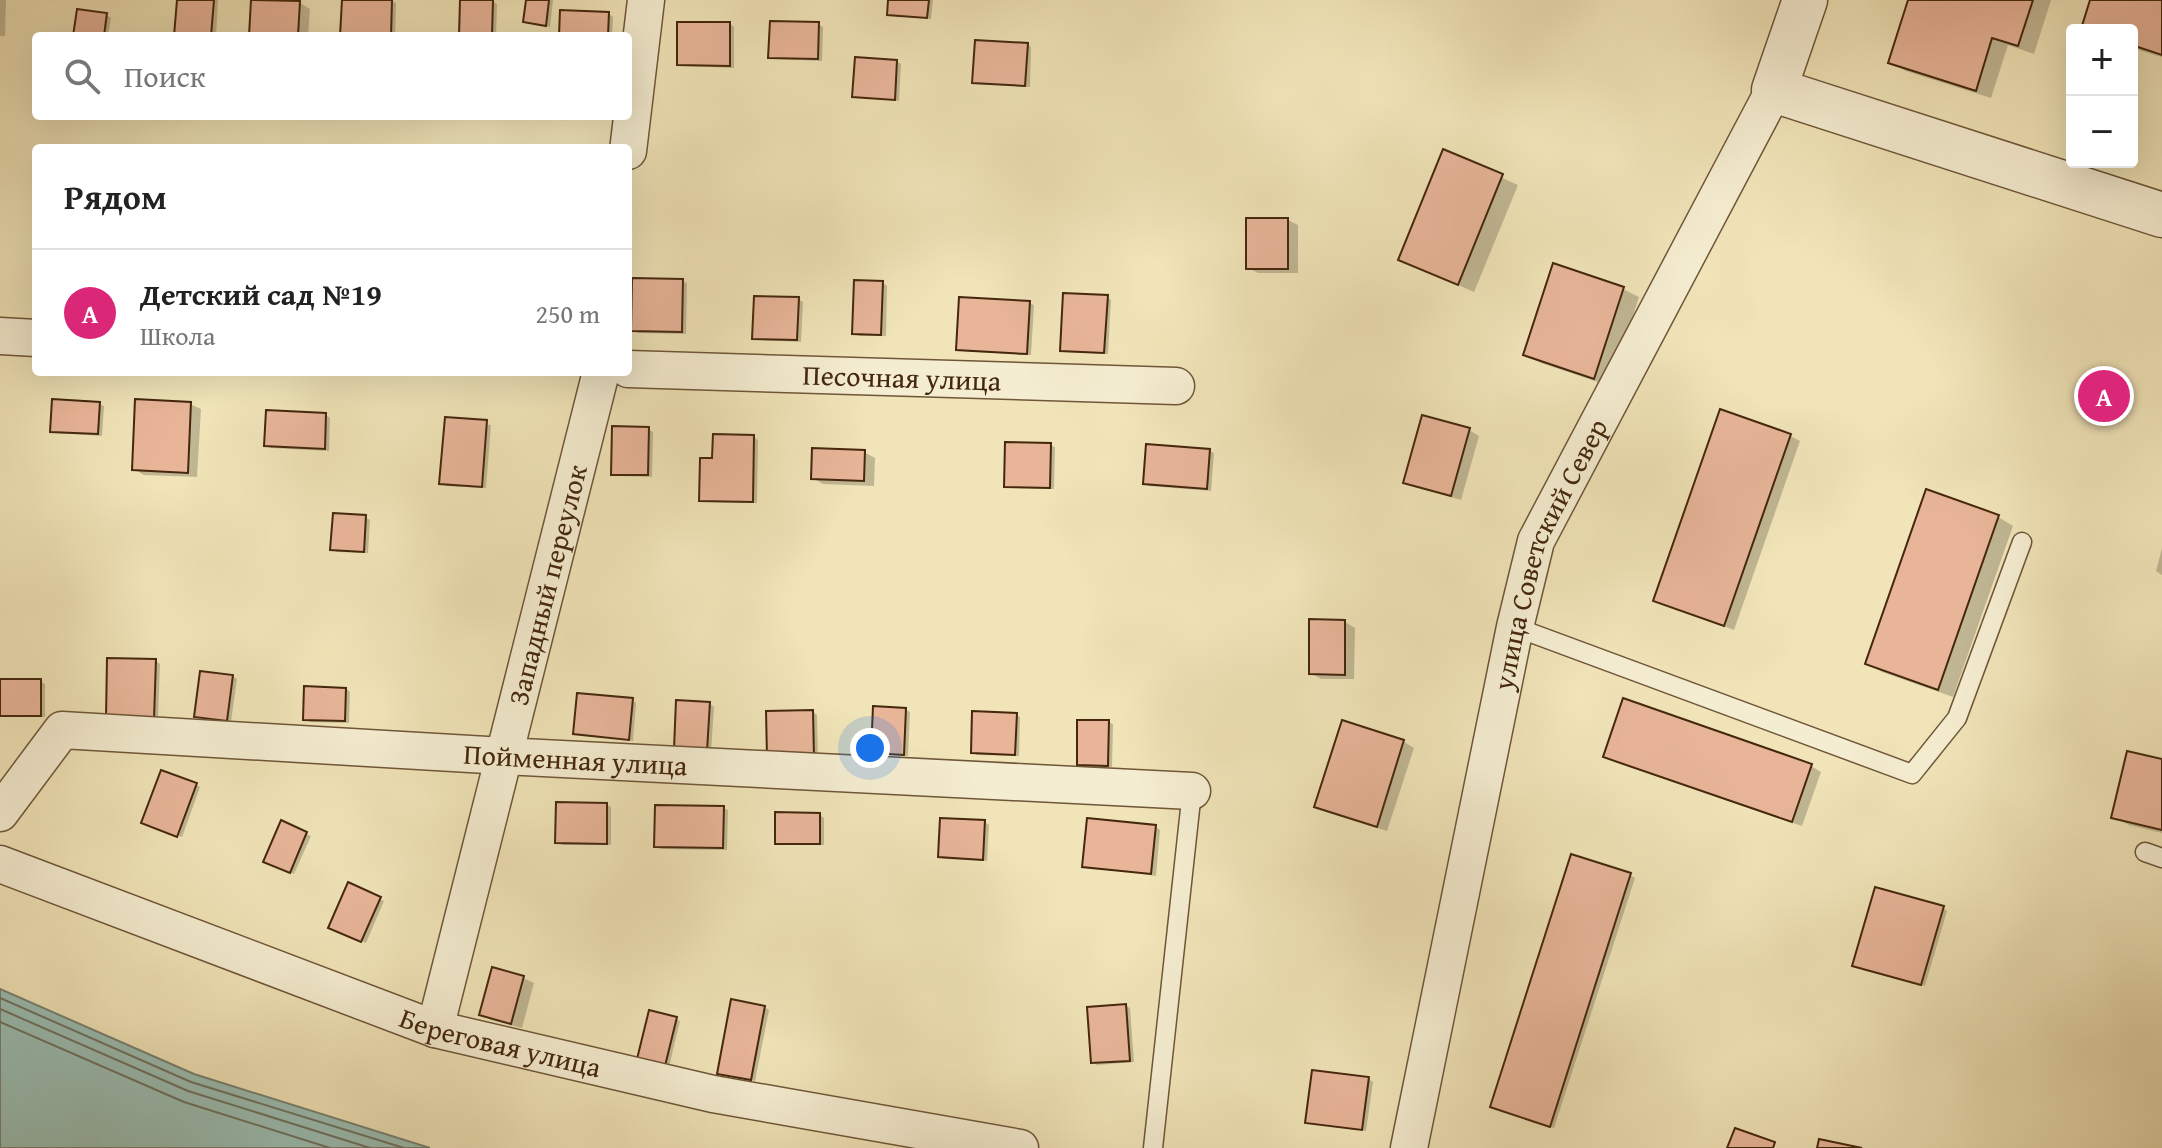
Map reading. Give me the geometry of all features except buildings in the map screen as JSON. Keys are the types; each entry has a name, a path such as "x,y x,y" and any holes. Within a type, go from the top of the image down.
{"street":[{"path":"632,117 646,0"},
{"name":"улица Советский Север","path":"1409,1148 1515,627 1536,541 1774,90 1805,0"},
{"path":"1774,90 2162,215"},
{"path":"629,144 632,120"},
{"path":"0,336 32,338"},
{"name":"Песочная улица","path":"632,369 1176,386"},
{"name":"Западный переулок","path":"435,1029 600,376"},
{"name":"Пойменная улица","path":"0,813 62,730 1192,791"},
{"name":"Береговая улица","path":"0,864 435,1029 912,1140 1020,1148"}],"lane":[{"path":"1515,627 1912,774 1957,718 2022,542"},
{"path":"1153,1148 1192,791"}],"water":[{"path":"0,989 194,1074 430,1148 0,1148"}],"place":[{"name":"Детский сад №19","path":"2104,396"}]}
